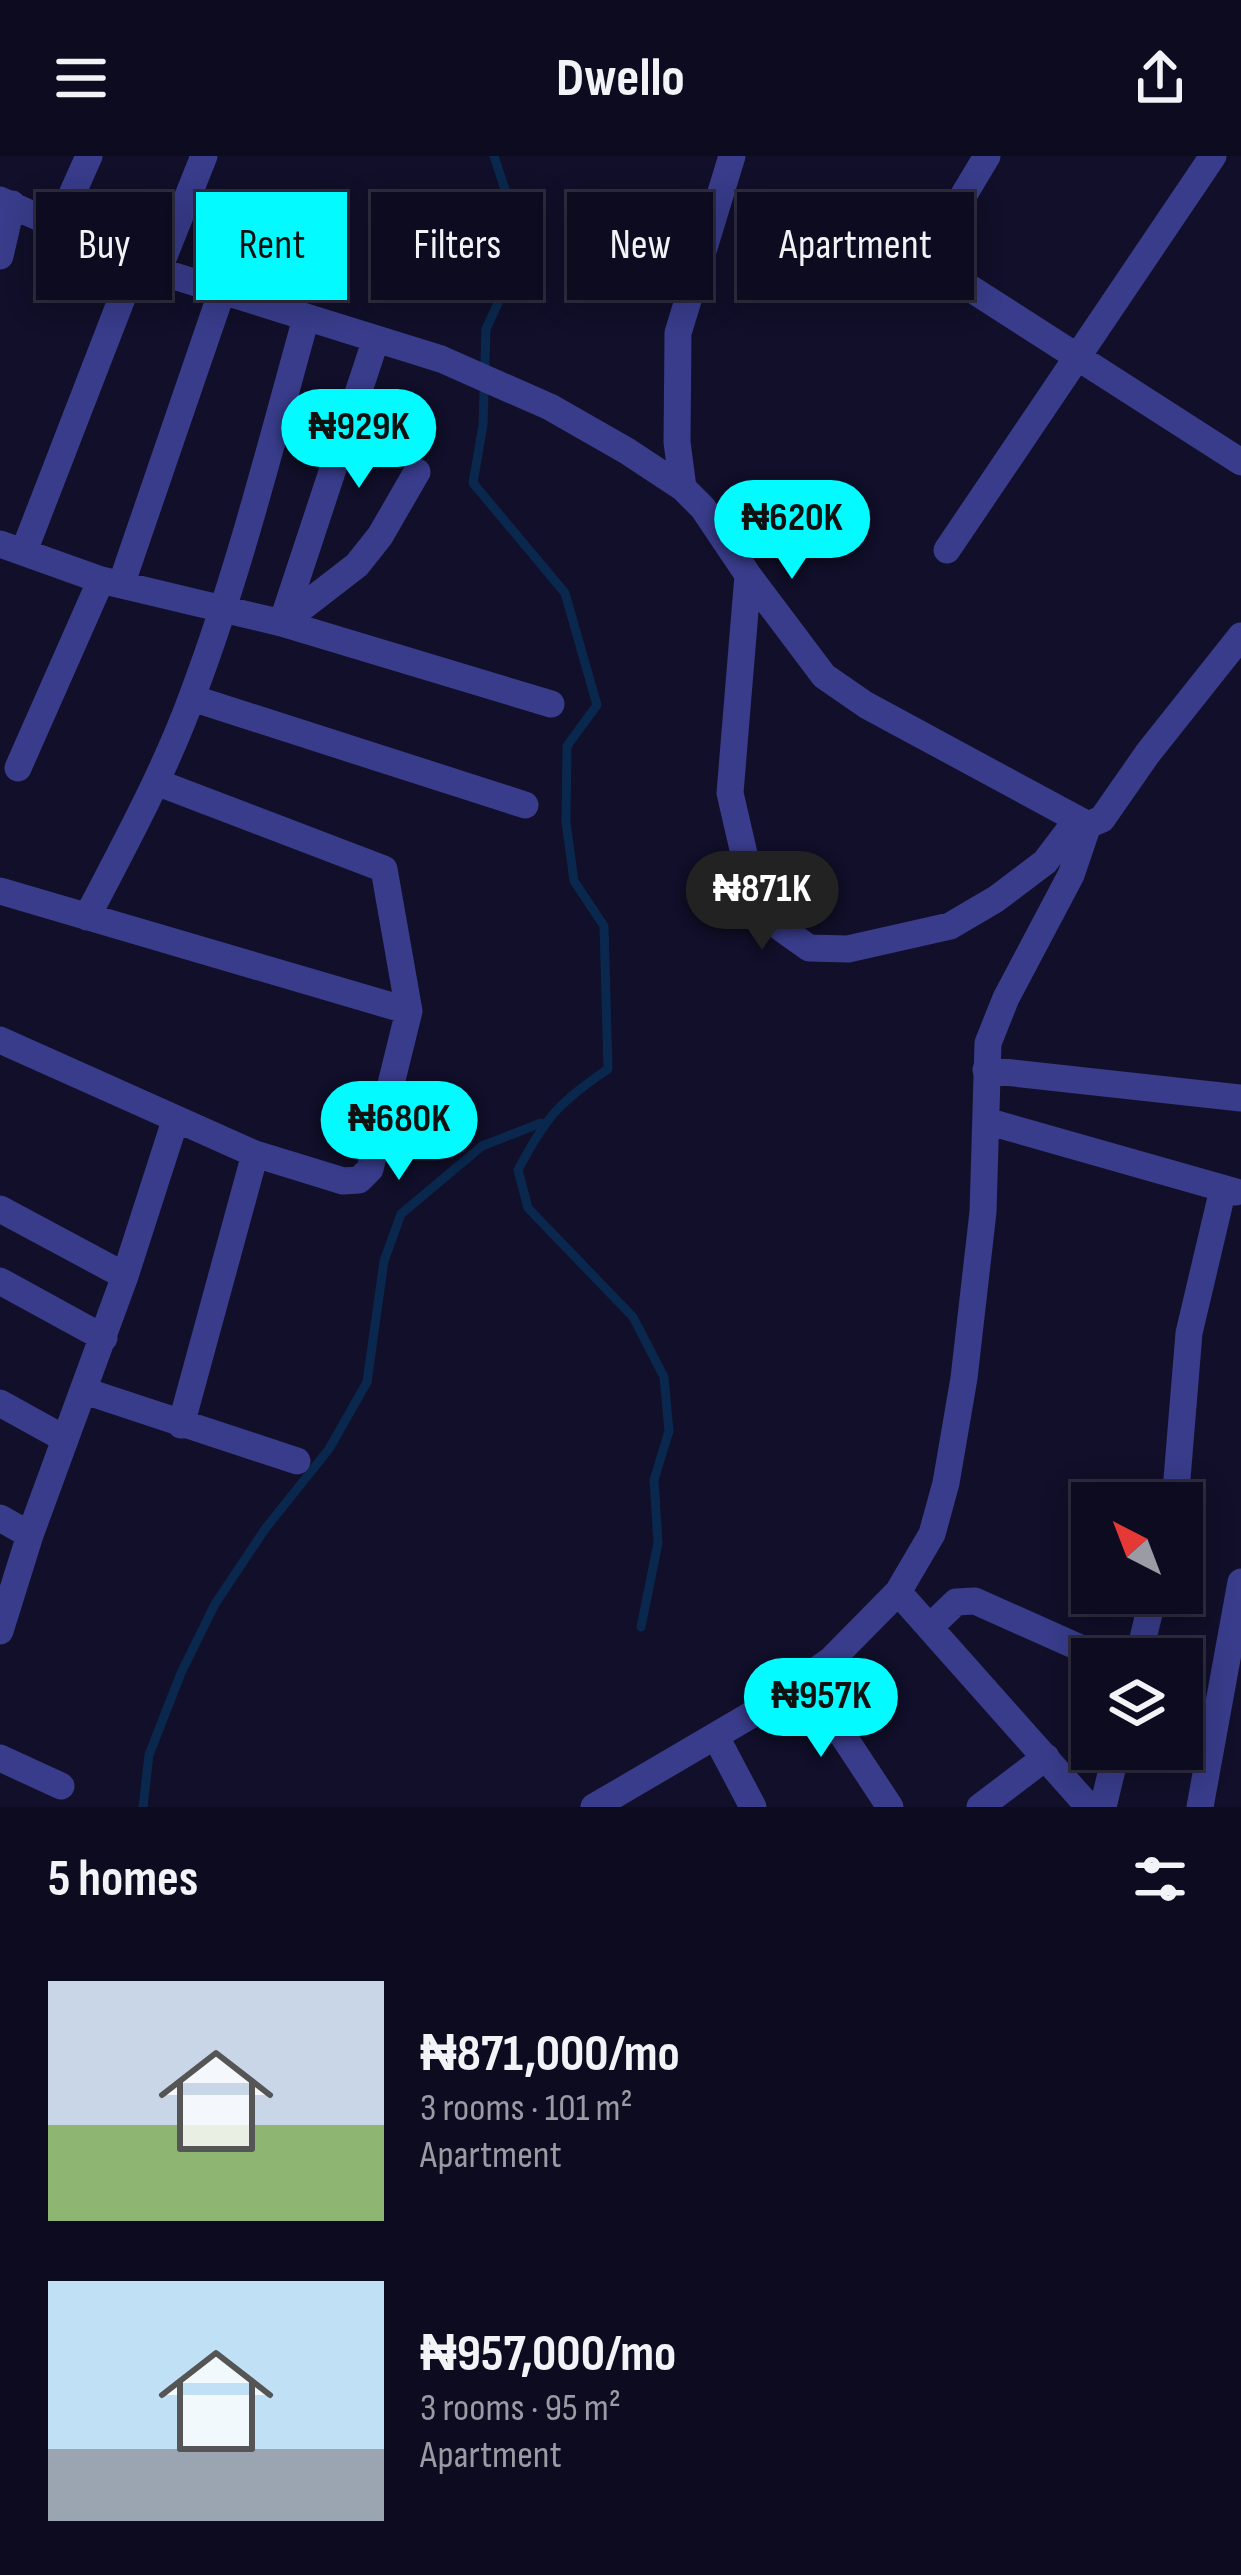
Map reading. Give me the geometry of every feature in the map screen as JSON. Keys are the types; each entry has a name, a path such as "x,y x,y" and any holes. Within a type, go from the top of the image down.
{"street":[{"path":"73,192 89,156"},
{"path":"172,218 204,156"},
{"path":"682,488 677,442 678,333 732,156"},
{"path":"987,156 938,238 937,255 948,274 1241,462"},
{"path":"946,550 1213,156"},
{"path":"0,256 6,202 36,218"},
{"path":"131,300 12,548 111,583 282,622 551,704"},
{"path":"18,769 111,583 219,300"},
{"path":"250,300 488,377 550,407 682,488 703,508 824,676 866,705 1083,823"},
{"path":"87,917 156,782 192,698 224,607 307,318"},
{"path":"282,622 376,339"},
{"path":"282,622 357,565 380,536 417,472"},
{"path":"748,575 730,793 745,858 782,928 809,947 848,949 950,926 997,899 1046,862 1083,823 1102,819 1241,636"},
{"path":"192,698 525,805"},
{"path":"0,1040 254,1154 343,1181 359,1180 370,1169 409,1011 384,869 156,782"},
{"path":"594,1807 716,1737 831,1660 898,1592 932,1534 964,1378 983,1212 988,1043 1006,998 1071,875 1083,823"},
{"path":"0,891 409,1011"},
{"path":"986,1070 1241,1098"},
{"path":"0,1631 175,1121"},
{"path":"986,1121 1232,1191 1189,1333 1177,1482"},
{"path":"181,1425 254,1154"},
{"path":"0,1209 125,1276"},
{"path":"0,1281 104,1338"},
{"path":"85,1391 297,1461"},
{"path":"0,1403 65,1439"},
{"path":"0,1518 30,1535"},
{"path":"1200,1807 1241,1582"},
{"path":"898,1592 1089,1807"},
{"path":"929,1627 965,1599 1071,1644"},
{"path":"805,1678 890,1807"},
{"path":"716,1737 753,1807"},
{"path":"981,1807 1046,1757"},
{"path":"0,1758 61,1786"},
{"path":"1103,1807 1112,1770"}],"waterway":[{"path":"494,156 524,247 486,329 483,425 473,483 565,593 597,705 567,746 566,822 574,881 604,926 608,1069 555,1112 518,1170 528,1208 633,1317 664,1377 669,1431 654,1480 658,1543 641,1627"},
{"path":"143,1807 149,1755 215,1604 265,1529 329,1449 367,1382 384,1261 401,1214 482,1146 541,1123"}]}
